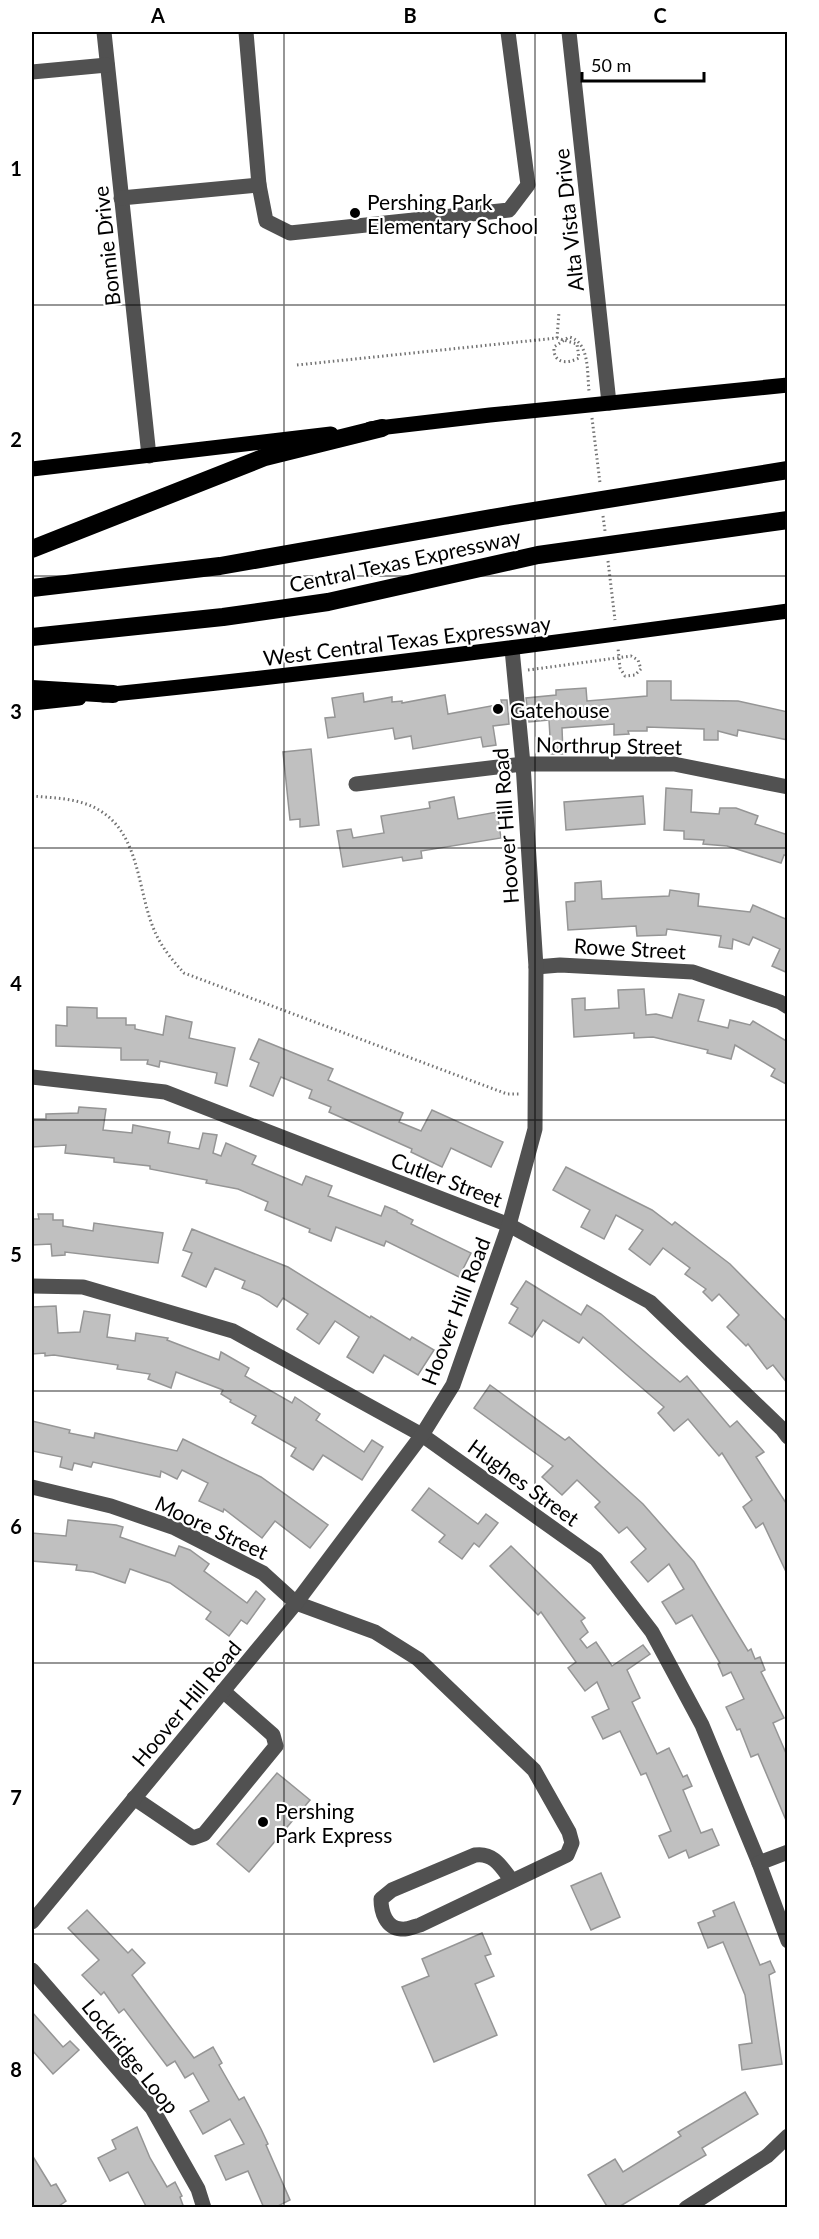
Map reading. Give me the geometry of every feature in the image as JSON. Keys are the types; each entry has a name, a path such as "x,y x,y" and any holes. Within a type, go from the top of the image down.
{"highway":[{"path":"32,549 264,457 382,428"},
{"name":"Central Texas Expressway","path":"32,588 220,566 515,514 788,470"},
{"name":"Central Texas Expressway","path":"32,637 223,617 328,602 538,555 788,520"},
{"path":"32,689 113,694"}],"main road":[{"path":"32,469 382,428 788,385"},
{"name":"West Central Texas Expressway","path":"32,703 264,679 512,649 788,611"}],"street":[{"name":"Bonnie Drive","path":"104,32 149,456"},
{"path":"246,32 258,185 266,221 290,233 509,210 528,185 508,32"},
{"name":"Alta Vista Drive","path":"569,32 609,403"},
{"path":"32,72 107,66"},
{"path":"122,198 258,185"},
{"name":"Hoover Hill Road","path":"32,1922 296,1603 422,1435 453,1385 509,1225 535,1130 536,967 523,764 512,649"},
{"name":"Northrup Street","path":"356,784 523,764 674,764 788,787"},
{"name":"Rowe Street","path":"536,967 560,965 693,972 780,1002 788,1007"},
{"name":"Cutler Street","path":"32,1077 165,1092 509,1225 650,1302 788,1437"},
{"name":"Hughes Street","path":"32,1286 83,1287 233,1331 422,1435 596,1559 652,1632 702,1725 759,1863 788,1941"},
{"name":"Moore Street","path":"32,1487 111,1506 175,1528 263,1573 296,1603"},
{"path":"296,1603 375,1632 418,1659 534,1770 569,1832 572,1843 567,1855 420,1925 402,1930 386,1920 381,1911 381,1899 392,1890 475,1855 482,1854 494,1858 512,1881"},
{"path":"134,1798 193,1839 204,1834 276,1746 273,1736 224,1690"},
{"path":"759,1863 788,1852"},
{"name":"Lockridge Loop","path":"32,1970 152,2108 198,2189 204,2208"},
{"path":"686,2208 767,2156 788,2136"}],"path":[{"path":"557,338 559,312"},
{"path":"297,365 557,338 577,344 579,358"},
{"path":"514,672 631,656"},
{"path":"32,796 66,798 98,810 116,824 131,850 140,876 145,906 155,934 170,958 184,973 507,1094 535,1095"}],"building":[{"path":"647,681 671,681 671,700 738,701 788,712 788,740 738,730 737,736 718,731 718,740 704,740 704,729 647,727 647,731 628,731 629,734 614,735 614,724 562,728 563,754 551,754 549,720 529,722 526,698 556,695 556,690 586,688 587,701 647,696"},
{"path":"363,693 364,702 392,697 392,702 402,701 402,703 445,695 448,714 502,704 501,700 507,700 509,724 493,726 496,745 483,747 481,737 413,749 411,736 395,739 393,728 328,738 325,718 335,717 332,698"},
{"path":"311,749 319,825 300,827 300,819 290,820 283,752"},
{"path":"666,788 692,790 691,812 719,814 720,808 736,808 758,816 755,824 788,835 788,856 784,855 781,863 727,846 703,844 704,840 684,839 684,831 664,830"},
{"path":"643,796 645,824 566,830 564,802"},
{"path":"454,797 458,819 497,812 501,838 421,851 422,858 403,861 402,857 343,867 337,831 351,829 353,838 384,833 381,816 430,808 429,802"},
{"path":"601,881 602,899 669,896 670,890 699,894 698,906 750,912 753,905 788,920 788,973 772,966 780,949 753,937 749,945 733,939 732,949 719,947 721,936 667,929 666,935 637,936 636,926 568,930 566,902 575,901 575,883"},
{"path":"644,989 646,1015 656,1014 672,1018 679,994 704,1000 698,1021 728,1028 730,1020 750,1025 753,1021 788,1042 788,1085 771,1076 775,1069 735,1045 731,1059 707,1053 708,1050 653,1037 634,1038 634,1033 574,1037 572,999 585,998 585,1010 619,1008 618,990"},
{"path":"67,1007 97,1008 97,1018 126,1018 126,1025 135,1025 135,1029 163,1035 166,1016 192,1022 189,1038 235,1048 227,1086 215,1083 217,1073 160,1061 159,1067 147,1064 148,1060 121,1060 121,1048 56,1046 56,1025 67,1026"},
{"path":"259,1039 333,1069 328,1080 403,1113 399,1122 421,1131 432,1110 503,1142 491,1167 451,1148 442,1167 411,1152 412,1149 329,1112 331,1107 309,1098 312,1090 281,1077 273,1096 250,1086 259,1063 250,1059"},
{"path":"79,1107 106,1109 103,1130 132,1133 133,1125 170,1132 168,1143 199,1149 203,1133 217,1135 213,1153 221,1156 226,1143 256,1156 252,1164 302,1185 306,1176 332,1186 328,1196 381,1216 385,1206 413,1220 411,1224 471,1253 459,1277 386,1241 384,1246 336,1227 331,1241 309,1232 310,1229 265,1210 268,1202 238,1189 206,1183 207,1180 150,1169 150,1166 114,1162 114,1158 65,1153 66,1145 32,1147 32,1119 46,1119 46,1114 78,1113"},
{"path":"566,1167 652,1210 672,1225 675,1222 730,1264 788,1323 788,1384 773,1365 767,1369 748,1344 746,1346 727,1327 739,1315 719,1294 712,1301 703,1292 706,1289 685,1274 690,1268 663,1248 650,1265 629,1249 643,1230 616,1215 604,1239 581,1227 590,1210 553,1190"},
{"path":"38,1214 53,1214 53,1220 63,1220 63,1226 93,1231 94,1223 163,1233 158,1263 65,1252 65,1255 52,1256 51,1244 32,1245 32,1219 39,1219"},
{"path":"192,1229 288,1267 370,1318 371,1316 410,1340 412,1337 434,1350 418,1375 384,1355 373,1373 347,1357 359,1337 335,1321 319,1344 297,1329 308,1314 283,1298 277,1307 259,1295 242,1288 245,1281 215,1268 206,1287 182,1276 192,1253 183,1250"},
{"path":"526,1281 581,1315 587,1305 601,1314 680,1382 687,1376 730,1427 737,1421 764,1452 756,1457 788,1506 788,1576 763,1523 756,1528 743,1507 752,1500 722,1453 719,1456 688,1419 674,1431 658,1413 664,1407 583,1337 579,1343 543,1320 532,1337 509,1323 518,1308 511,1304"},
{"path":"56,1306 58,1333 80,1332 84,1311 110,1315 107,1337 135,1341 136,1333 168,1338 167,1340 219,1360 221,1352 249,1368 245,1376 292,1403 295,1397 320,1414 316,1420 364,1452 372,1440 383,1447 362,1480 323,1455 313,1470 291,1456 296,1448 252,1423 256,1416 230,1402 231,1400 221,1394 223,1390 176,1372 171,1388 148,1379 150,1374 117,1369 118,1365 54,1355 45,1356 45,1353 32,1354 32,1307"},
{"path":"490,1385 565,1440 569,1437 643,1504 694,1562 748,1651 751,1649 755,1659 760,1657 765,1670 761,1672 784,1718 773,1723 788,1758 788,1825 758,1754 751,1757 740,1729 737,1730 726,1707 744,1699 731,1672 723,1676 718,1664 720,1663 692,1615 676,1624 662,1602 684,1589 669,1564 648,1582 631,1562 646,1549 627,1527 619,1533 595,1507 600,1502 577,1480 562,1495 542,1477 553,1466 474,1408"},
{"path":"32,1421 70,1430 69,1433 94,1438 95,1433 177,1451 183,1439 261,1477 328,1525 310,1548 275,1521 262,1538 224,1509 223,1512 199,1501 208,1483 182,1470 177,1479 161,1471 160,1477 93,1462 91,1467 74,1463 72,1470 60,1467 62,1457 32,1451"},
{"path":"429,1488 478,1524 486,1514 498,1523 479,1547 474,1543 462,1559 439,1542 445,1535 412,1510"},
{"path":"68,1520 123,1527 120,1537 175,1556 179,1546 190,1550 209,1564 204,1571 247,1603 256,1591 265,1599 247,1624 241,1620 229,1636 206,1619 211,1612 170,1583 130,1569 125,1583 93,1572 76,1570 77,1565 32,1561 32,1533 66,1536"},
{"path":"511,1546 585,1618 581,1621 588,1632 580,1639 587,1648 596,1642 612,1666 643,1645 650,1654 627,1670 640,1698 632,1702 657,1754 669,1748 683,1777 687,1775 692,1786 683,1790 701,1833 712,1829 719,1845 689,1858 686,1850 669,1858 659,1836 671,1831 646,1773 641,1775 620,1731 603,1739 592,1717 609,1709 597,1682 585,1691 568,1668 576,1662 541,1612 538,1615 490,1566"},
{"name":"Pershing Park Express","path":"277,1773 310,1800 249,1872 217,1844"},
{"path":"601,1873 620,1917 591,1930 571,1886"},
{"path":"734,1902 760,1965 770,1961 775,1972 769,1975 782,2064 742,2070 739,2045 752,2043 745,1995 723,1942 708,1948 698,1923 715,1916 713,1911"},
{"path":"87,1910 128,1953 132,1949 145,1963 132,1975 194,2058 213,2047 222,2063 219,2065 239,2100 244,2097 261,2129 290,2200 274,2208 264,2208 248,2171 226,2180 215,2156 244,2144 230,2119 203,2134 190,2111 209,2101 193,2073 185,2078 175,2061 167,2066 124,2009 119,2013 104,1992 101,1995 82,1975 99,1960 68,1928"},
{"path":"482,1933 491,1954 485,1956 494,1976 475,1984 497,2035 434,2062 402,1987 429,1976 422,1959"},
{"path":"32,2012 63,2047 70,2041 79,2050 53,2074 32,2050"},
{"path":"745,2092 758,2114 702,2148 706,2155 617,2208 608,2208 588,2175 615,2159 623,2172 681,2136 678,2132"},
{"path":"137,2127 150,2158 167,2187 175,2182 182,2196 180,2197 184,2208 147,2208 128,2172 110,2181 98,2158 116,2149 112,2140"},
{"path":"32,2155 51,2186 56,2184 66,2201 56,2208 32,2208"}],"place":[{"name":"Pershing Park Elementary School","path":"355,213"},
{"name":"Gatehouse","path":"498,709"},
{"name":"Pershing Park Express","path":"263,1822"}]}
